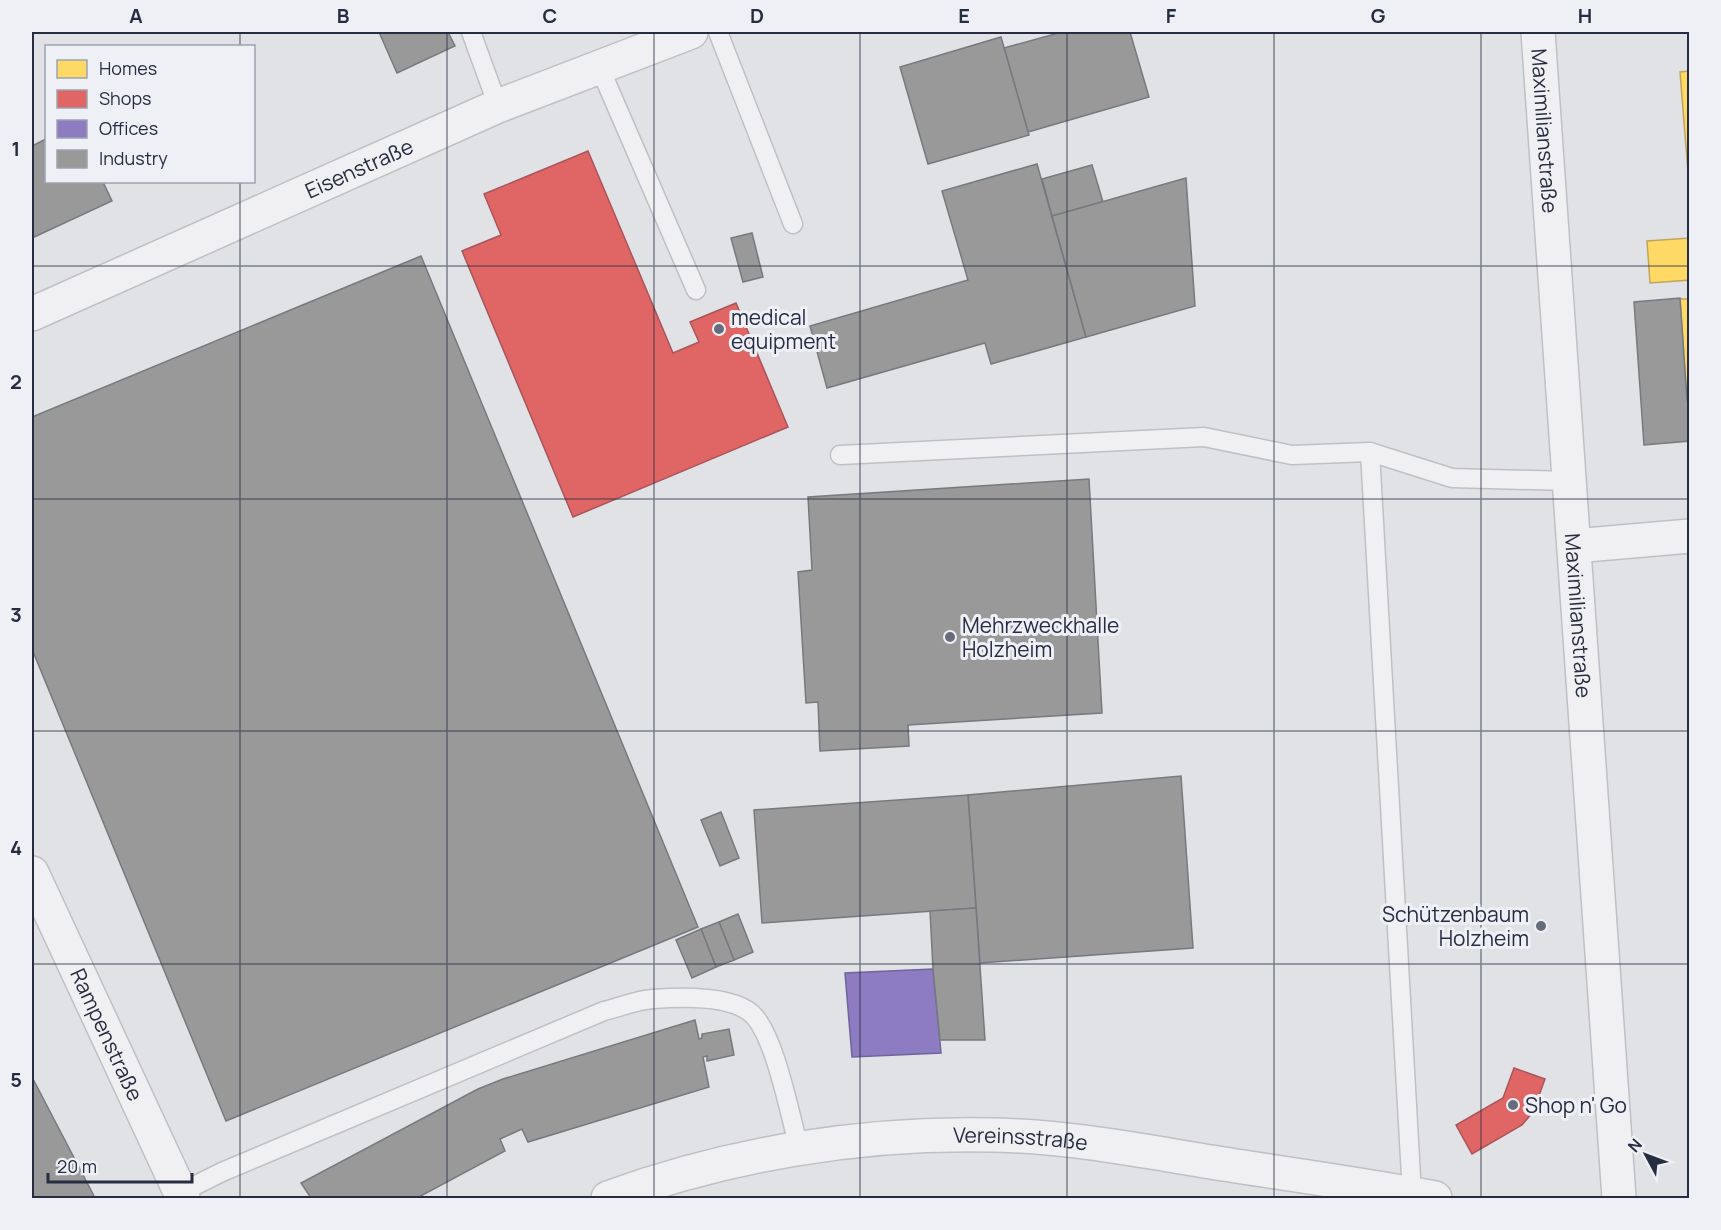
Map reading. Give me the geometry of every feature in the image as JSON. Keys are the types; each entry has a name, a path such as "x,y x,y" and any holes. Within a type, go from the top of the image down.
{"street":[{"name":"Eisenstraße","path":"32,314 498,106 691,32"},
{"name":"Maximilianstraße","path":"1538,32 1619,1198"},
{"path":"1574,546 1689,536"},
{"name":"Rampenstraße","path":"32,873 181,1196"},
{"name":"Vereinsstraße","path":"608,1198 719,1165 799,1148 886,1137 990,1134 1076,1140 1423,1196"}],"lane":[{"path":"471,32 498,106"},
{"path":"718,32 793,224"},
{"path":"599,66 696,290"},
{"path":"840,455 1204,437 1292,454 1370,452 1452,478 1569,481"},
{"path":"1370,452 1423,1196"},
{"path":"181,1196 233,1168 604,1011 652,999 707,999 733,1004 752,1014 765,1032 799,1148"}],"building: Homes":[{"path":"1690,71 1690,172 1688,172 1680,72"},
{"path":"1690,238 1690,280 1650,283 1647,241"},
{"path":"1680,299 1690,299 1690,400 1687,400"}],"building: Shops":[{"path":"588,151 673,353 699,342 690,322 736,303 788,427 573,517 462,251 501,235 484,194"},
{"name":"Shop n' Go","path":"1514,1068 1545,1079 1533,1112 1522,1125 1472,1154 1456,1125 1503,1098"}],"building: Offices":[{"path":"933,969 941,1053 852,1057 845,973"}],"building: Industry":[{"path":"379,32 448,32 455,46 397,73"},
{"path":"1062,32 1130,32 1149,97 1028,132 1004,48"},
{"path":"1001,37 1029,135 928,164 900,67"},
{"path":"45,140 45,183 103,183 112,201 32,238 32,146"},
{"path":"1037,164 1086,337 991,364 985,343 827,388 810,326 968,280 942,191"},
{"path":"1092,165 1103,202 1052,216 1042,179"},
{"path":"1186,178 1195,306 1086,337 1052,216"},
{"path":"752,233 763,277 743,282 731,238"},
{"path":"421,256 698,927 226,1121 32,649 32,417"},
{"path":"1680,298 1687,400 1689,400 1690,441 1644,445 1634,302"},
{"name":"Mehrzweckhalle Holzheim","path":"1089,479 1102,713 908,725 909,746 820,751 818,702 806,703 798,572 812,570 808,497"},
{"path":"1181,776 1193,948 980,963 968,795"},
{"path":"968,795 976,908 762,923 754,810"},
{"path":"721,812 739,858 720,866 701,820"},
{"path":"976,908 985,1040 940,1040 930,911"},
{"path":"738,914 753,952 734,960 719,922"},
{"path":"719,922 734,960 716,967 701,929"},
{"path":"701,929 716,967 692,978 676,940"},
{"path":"695,1020 699,1039 702,1038 702,1034 729,1029 734,1055 707,1061 707,1056 703,1057 709,1087 528,1142 522,1129 500,1139 505,1151 417,1198 311,1198 301,1183 478,1089 503,1079"},
{"path":"32,1077 95,1198 32,1198"}],"place":[{"name":"medical equipment","path":"719,329"},
{"name":"Mehrzweckhalle Holzheim","path":"950,637"},
{"name":"Schützenbaum Holzheim","path":"1541,926"},
{"name":"Shop n' Go","path":"1513,1105"}]}
